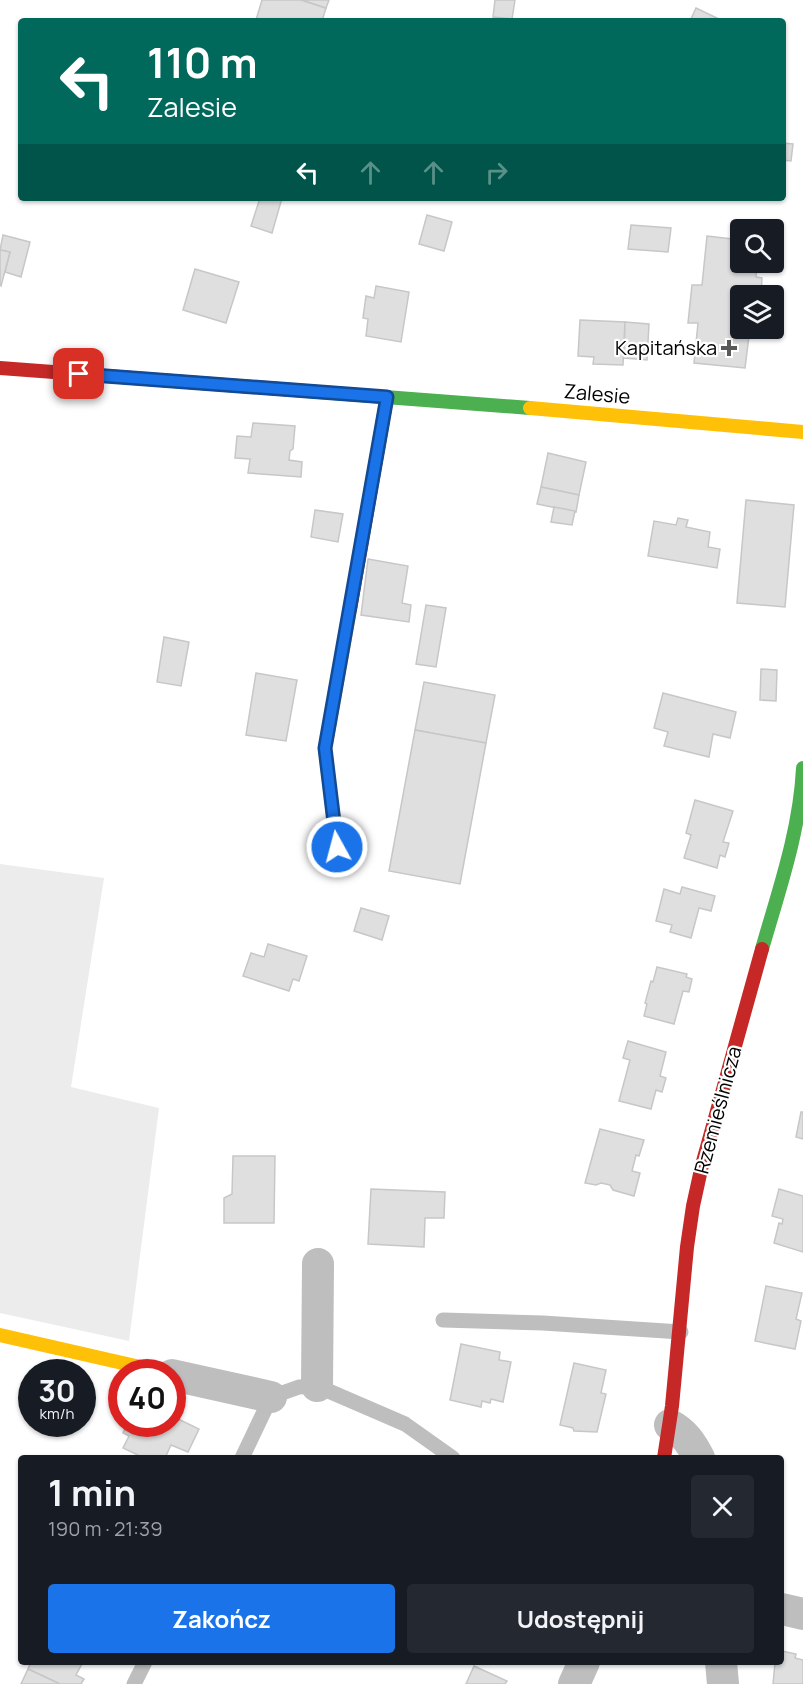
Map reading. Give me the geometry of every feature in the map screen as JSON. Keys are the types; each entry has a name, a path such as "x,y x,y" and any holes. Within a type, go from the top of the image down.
{"street":[{"name":"Zalesie","path":"0,368 387,397 803,432"},
{"path":"337,847 325,748 387,397"},
{"name":"Rzemieślnicza","path":"664,1455 681,1332 687,1246 702,1165 794,836 800,805 803,768"},
{"path":"317,1386 318,1264"},
{"path":"0,1335 108,1360"},
{"path":"186,1378 272,1398"},
{"path":"669,1425 680,1430 698,1455"},
{"path":"784,1609 803,1614"},
{"path":"574,1684 583,1665"},
{"path":"721,1665 723,1684"}],"lane":[{"path":"443,1320 552,1323 681,1332"},
{"path":"244,1455 272,1398 299,1387 317,1386 405,1424 449,1455"},
{"path":"134,1684 144,1665"}],"shaded area":[{"path":"0,864 104,878 71,1087 159,1108 129,1341 0,1313"}],"building":[{"path":"262,0 301,0 326,8 323,18 257,18"},
{"path":"302,0 329,0 326,8"},
{"path":"495,0 515,0 512,18 493,17"},
{"path":"696,8 717,18 691,18"},
{"path":"786,143 793,144 791,161 786,160"},
{"path":"259,201 281,201 272,233 251,226"},
{"path":"427,215 452,222 444,251 419,244"},
{"path":"631,225 671,228 668,252 628,249"},
{"path":"3,235 30,242 21,277 5,272 10,252 0,250"},
{"path":"707,236 730,239 730,273 756,273 756,277 762,278 762,285 730,285 730,339 749,339 745,368 694,363 698,323 688,323 692,285 702,285"},
{"path":"0,250 10,252 1,286 0,285"},
{"path":"195,269 239,282 226,323 183,310"},
{"path":"376,286 409,292 401,342 366,336 368,319 363,318 366,296 374,298"},
{"path":"580,320 625,322 623,365 593,364 594,357 578,356"},
{"path":"625,322 649,324 647,360 624,358"},
{"path":"253,423 295,426 293,449 290,451 289,460 302,462 301,477 248,473 250,459 235,458 237,436 251,437"},
{"path":"548,453 586,462 579,495 541,487"},
{"path":"541,487 579,495 576,512 537,504"},
{"path":"746,500 794,505 785,607 737,603"},
{"path":"554,507 575,511 572,525 551,522"},
{"path":"315,510 343,514 338,542 311,537"},
{"path":"678,518 688,520 686,527 710,532 708,547 720,549 717,568 648,556 654,521 676,525"},
{"path":"368,559 408,566 402,603 411,605 409,622 361,615"},
{"path":"426,605 446,608 436,667 416,664"},
{"path":"164,637 189,642 181,686 157,682"},
{"path":"761,669 777,670 776,701 760,700"},
{"path":"256,673 297,680 286,741 246,735"},
{"path":"424,682 495,695 486,743 415,730"},
{"path":"663,693 736,712 730,738 713,734 709,757 664,746 668,732 654,728"},
{"path":"415,730 486,743 460,884 389,871"},
{"path":"695,800 733,811 723,842 729,843 725,857 720,855 717,868 684,858 691,835 686,833"},
{"path":"682,887 715,896 711,911 699,908 691,938 670,932 672,925 656,921 664,889 680,894"},
{"path":"361,908 389,916 382,940 354,931"},
{"path":"268,944 307,956 299,981 293,979 289,991 243,976 251,953 264,957"},
{"path":"657,967 687,974 686,977 692,979 689,992 683,991 674,1024 644,1016 647,1004 645,1003"},
{"path":"628,1041 666,1052 660,1076 666,1078 662,1092 656,1090 651,1109 619,1101 630,1060 623,1058"},
{"path":"801,1112 803,1112 803,1139 796,1137"},
{"path":"600,1129 644,1140 639,1156 636,1155 632,1171 640,1173 634,1196 613,1190 610,1185 585,1183"},
{"path":"233,1156 275,1156 274,1223 224,1223 224,1198 232,1194"},
{"path":"371,1189 445,1192 444,1218 425,1218 424,1247 368,1244"},
{"path":"779,1189 803,1196 803,1252 774,1243 779,1223 782,1224 783,1219 772,1216"},
{"path":"766,1286 802,1293 796,1319 801,1321 795,1349 755,1341"},
{"path":"461,1344 500,1352 499,1360 511,1362 503,1402 491,1399 490,1403 482,1401 481,1407 450,1400"},
{"path":"574,1363 606,1370 601,1393 606,1394 597,1432 574,1431 573,1428 560,1425"},
{"path":"186,1423 199,1429 188,1452 171,1445 166,1455 138,1455 123,1448 128,1437 186,1437"},
{"path":"784,1651 796,1654 795,1658 803,1660 803,1684 773,1684 775,1665 784,1665"},
{"path":"30,1665 81,1665 76,1675 84,1679 81,1684 60,1684 28,1669"},
{"path":"474,1666 507,1681 505,1684 466,1684"},
{"path":"28,1669 60,1684 21,1684"}],"traffic: fast":[{"path":"293,390 530,408"},
{"path":"762,949 793,837 803,768"}],"traffic: slow":[{"path":"530,408 803,432"},
{"path":"337,847 325,749 350,609"},
{"path":"0,1335 108,1360"}],"traffic: jam":[{"path":"0,368 293,390"},
{"path":"350,609 387,397"},
{"path":"664,1455 672,1406 693,1206 702,1165 762,949"}],"place":[{"name":"Kapitańska","path":"729,348"}],"route":[{"path":"79,374 387,397 325,748 337,847"}]}
